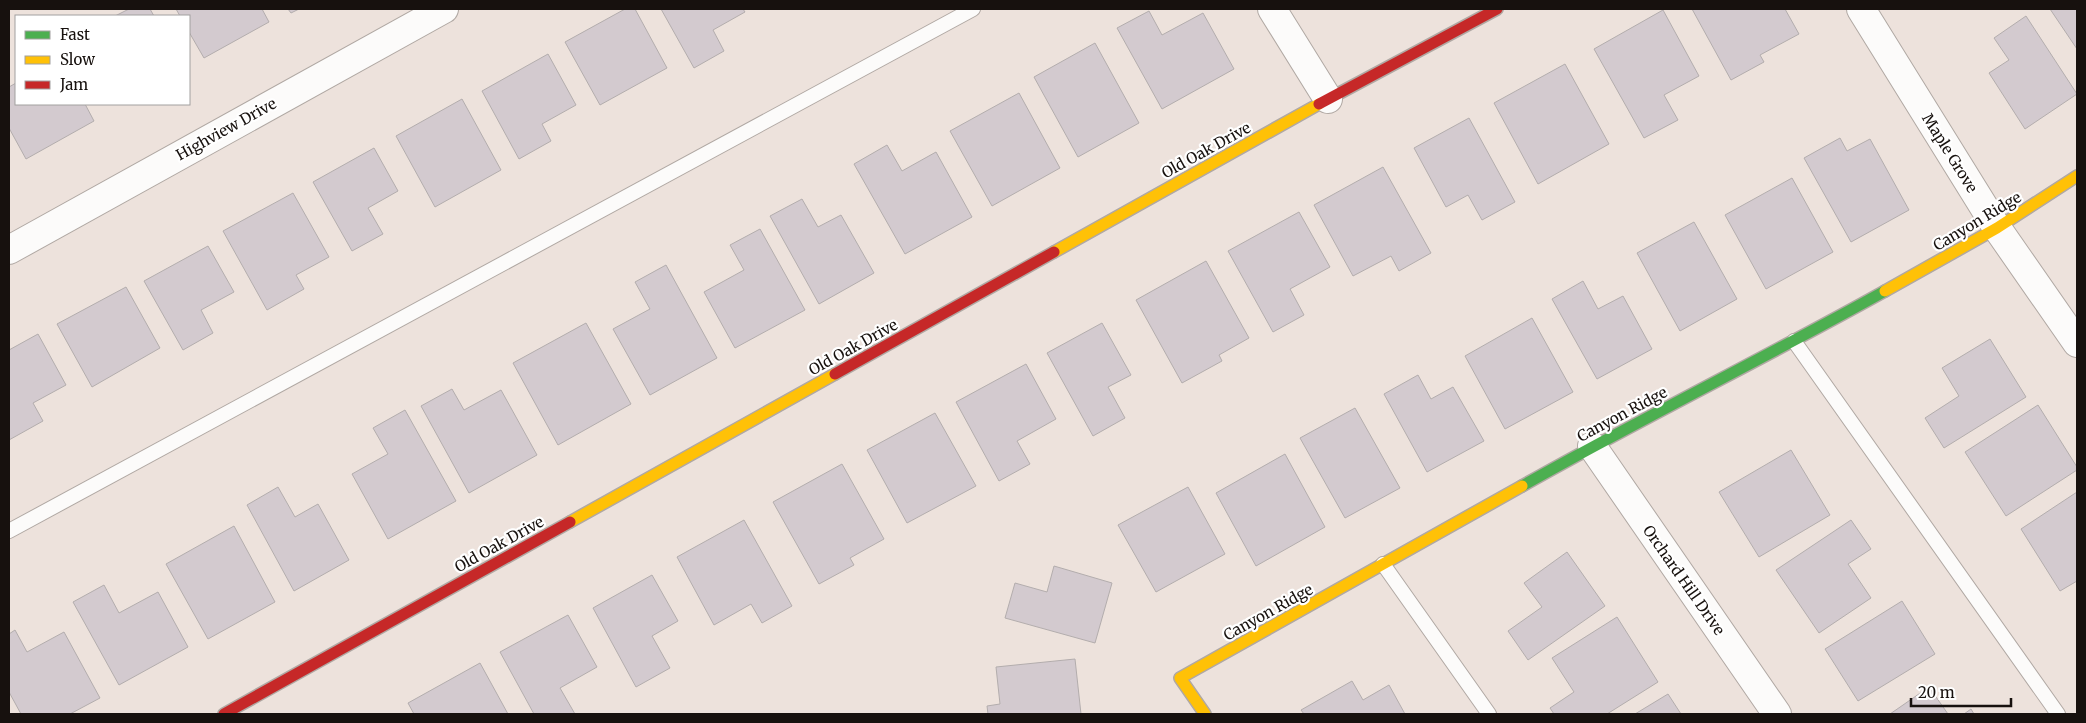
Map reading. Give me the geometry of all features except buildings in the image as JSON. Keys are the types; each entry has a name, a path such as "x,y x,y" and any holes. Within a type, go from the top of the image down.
{"street":[{"name":"Highview Drive","path":"9,250 444,9"},
{"path":"1272,9 1328,99"},
{"name":"Old Oak Drive","path":"224,714 1328,99 1497,9"},
{"name":"Maple Grove","path":"1860,9 1997,228 2077,343"},
{"name":"Canyon Ridge","path":"1205,714 1180,678 1592,446 1794,341 1997,228 2077,176"},
{"name":"Orchard Hill Drive","path":"1592,446 1777,714"}],"lane":[{"path":"9,531 973,9"},
{"path":"1794,341 2058,714"},
{"path":"1383,564 1489,714"}],"traffic: fast":[{"path":"1522,486 1885,291"}],"traffic: slow":[{"path":"1054,252 1319,104"},
{"path":"1885,291 1997,228 2077,176"},
{"path":"570,522 835,374"},
{"path":"1205,714 1180,678 1522,486"}],"traffic: jam":[{"path":"1319,104 1497,9"},
{"path":"835,374 1054,252"},
{"path":"224,714 570,522"}]}
